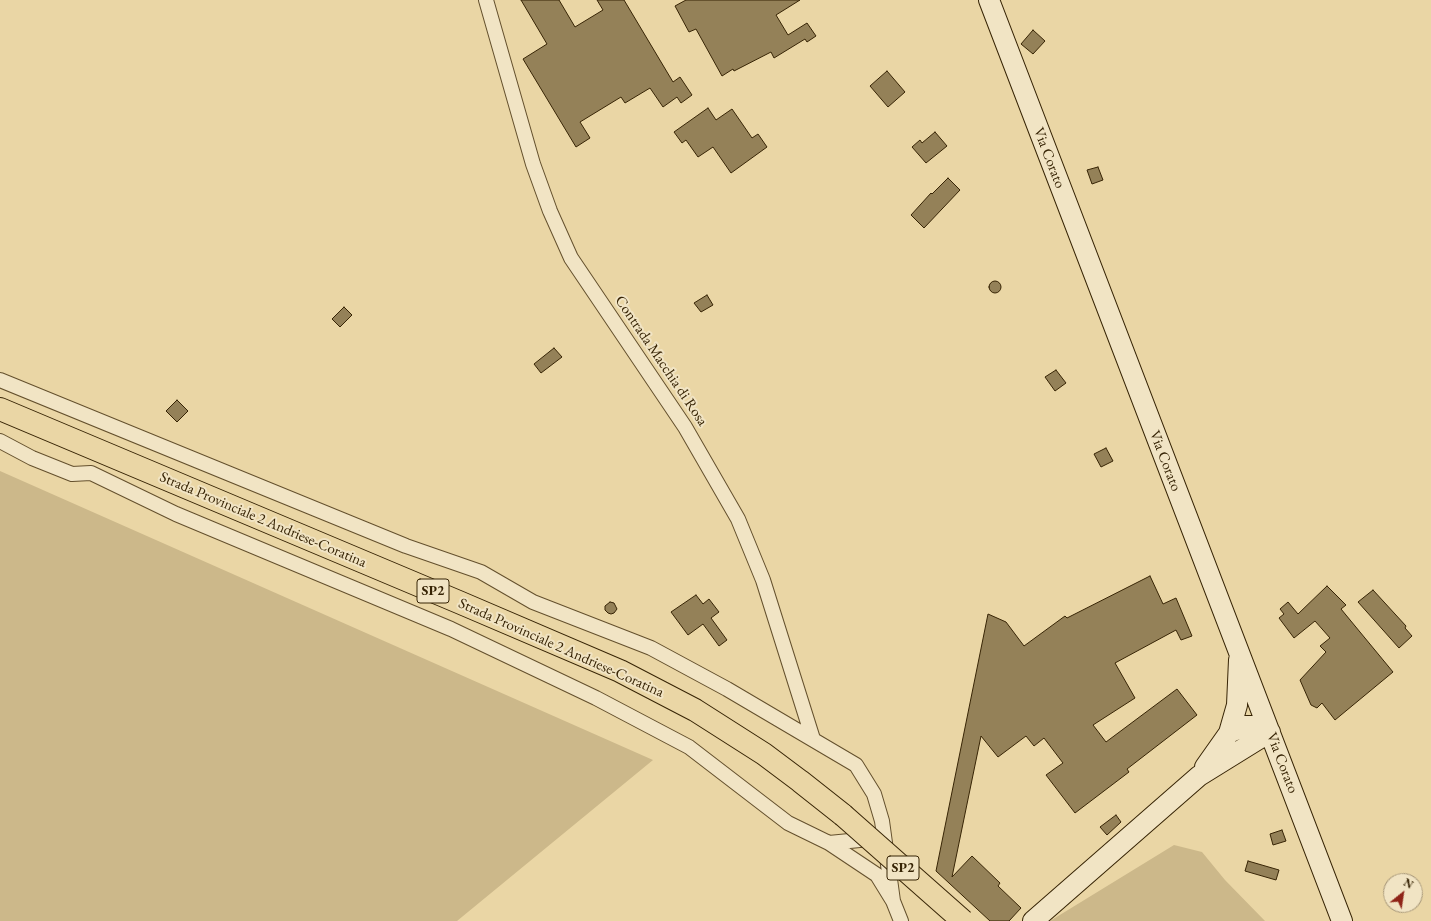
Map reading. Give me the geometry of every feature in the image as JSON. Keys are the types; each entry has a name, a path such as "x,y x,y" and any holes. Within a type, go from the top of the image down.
{"main road":[{"name":"Via Corato","path":"989,0 1342,921"},
{"name":"Strada Provinciale 2 Andriese-Coratina","path":"0,409 461,602 620,672 695,710 764,754 800,780 843,815 963,921"},
{"path":"1199,776 1229,733 1237,705 1240,654"},
{"path":"1229,733 1244,726 1257,726 1270,732"},
{"path":"1033,921 1199,776 1270,732"}],"street":[{"name":"Contrada Macchia di Rosa","path":"486,0 533,164 550,211 572,258 685,426 738,519 763,580 813,739"},
{"path":"0,380 406,546 481,572 533,602 651,648 727,689 813,739 856,765 874,794 882,820 893,901"},
{"path":"0,441 32,458 72,474 91,473 176,514 451,629 596,698 689,747 788,823 829,843 877,875 893,901 901,921"},
{"path":"829,843 870,839 882,820"}],"shaded area":[{"path":"0,471 653,760 457,921 0,921"},
{"path":"1174,845 1202,852 1225,880 1265,921 1050,921"}],"building":[{"path":"521,0 559,0 575,27 603,10 597,0 624,0 673,82 680,77 692,95 681,103 677,97 663,107 650,88 625,103 621,97 580,122 590,138 576,147 523,59 547,44"},
{"path":"686,0 800,0 776,15 788,35 807,23 816,36 807,42 805,39 774,58 771,52 734,71 733,69 722,76 696,29 689,32 675,6"},
{"path":"1033,30 1045,41 1033,54 1021,44"},
{"path":"887,71 905,92 888,107 870,86"},
{"path":"708,108 716,120 732,109 752,138 758,134 767,147 731,173 713,147 698,157 686,140 682,143 674,132"},
{"path":"935,132 947,146 926,163 912,147 920,140 922,143"},
{"path":"1098,167 1103,180 1092,184 1087,170"},
{"path":"948,178 960,190 924,228 911,215 931,193 932,194"},
{"path":"993,281 997,281 1001,287 997,293 993,293 989,289 989,285"},
{"path":"707,295 713,305 701,312 694,303"},
{"path":"344,307 352,315 340,327 332,319"},
{"path":"554,348 562,357 541,373 534,364"},
{"path":"1056,370 1066,383 1055,391 1045,377"},
{"path":"177,400 188,411 177,422 166,411"},
{"path":"1106,448 1113,461 1101,467 1094,454"},
{"path":"1150,576 1163,604 1176,598 1192,636 1181,640 1176,630 1115,663 1135,698 1093,725 1106,742 1177,689 1197,715 1127,769 1129,772 1075,813 1046,775 1063,763 1044,738 1034,746 1026,736 998,757 981,736 952,877 972,856 1000,883 998,886 1021,908 1009,921 990,921 936,871 988,614 1006,622 1024,646 1065,616 1067,618"},
{"path":"1327,586 1346,605 1341,609 1393,672 1335,720 1322,703 1317,708 1311,705 1300,680 1326,652 1320,646 1330,638 1315,621 1294,638 1279,618 1284,614 1280,609 1288,602 1298,614"},
{"path":"1373,590 1406,626 1405,628 1412,636 1399,648 1358,602"},
{"path":"696,595 703,604 709,599 719,612 711,618 727,640 719,646 703,624 688,635 671,612"},
{"path":"610,602 614,603 617,609 611,614 605,610 605,606"},
{"path":"1116,815 1121,822 1107,835 1100,827"},
{"path":"1282,830 1286,841 1273,845 1270,834"},
{"path":"1248,861 1279,870 1276,880 1245,871"}]}
